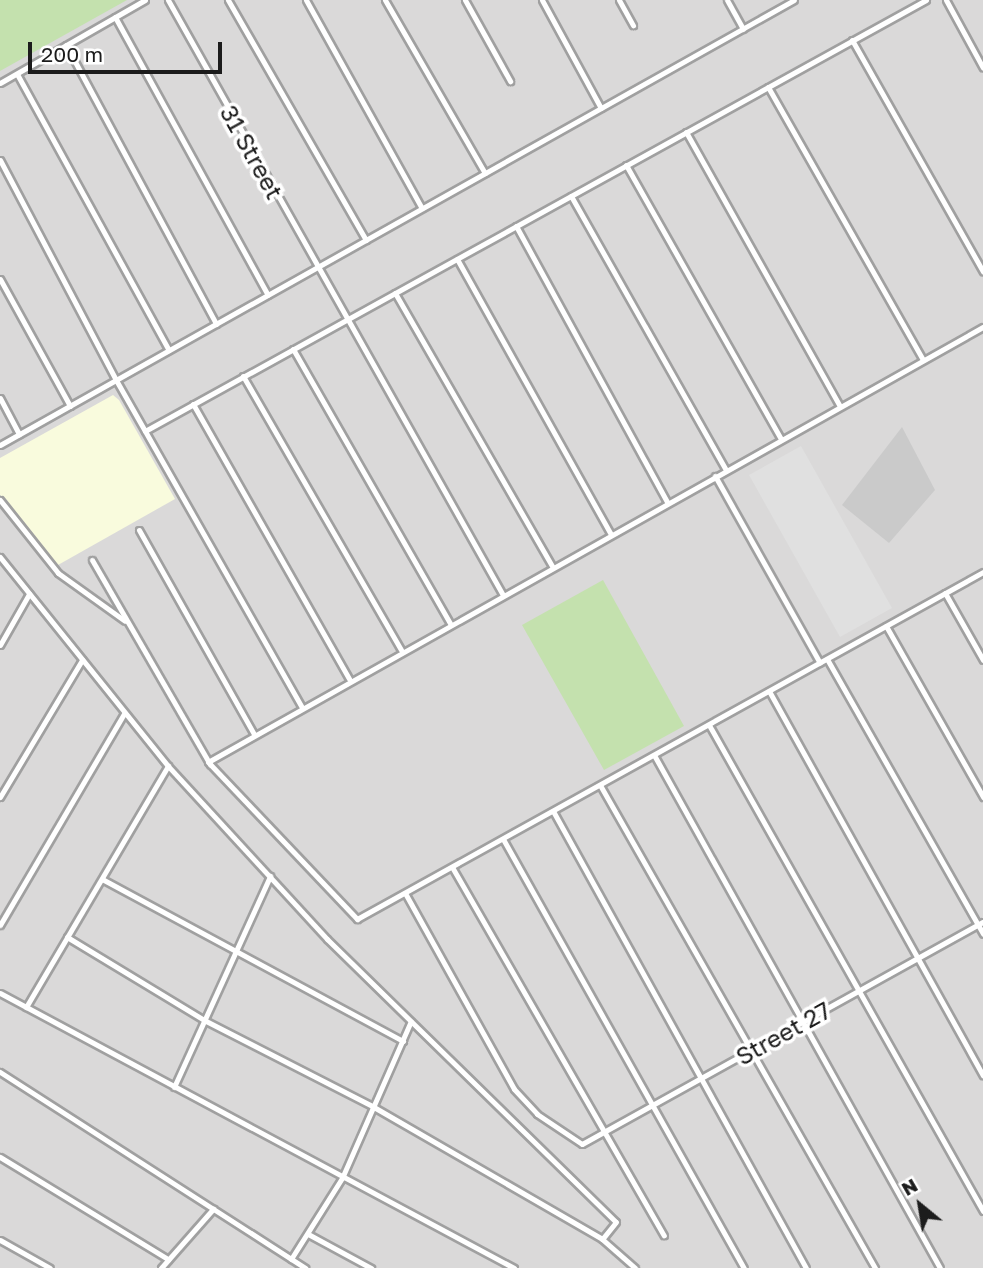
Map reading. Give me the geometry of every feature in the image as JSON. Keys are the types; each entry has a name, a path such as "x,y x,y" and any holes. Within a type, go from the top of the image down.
{"street":[{"path":"0,83 145,0"},
{"name":"31 Street","path":"167,0 502,596"},
{"path":"228,0 366,240"},
{"path":"306,0 422,208"},
{"path":"385,0 485,173"},
{"path":"465,0 510,81"},
{"path":"542,0 601,108"},
{"path":"619,0 633,25"},
{"path":"727,0 743,29"},
{"path":"0,445 794,0"},
{"path":"145,431 926,0"},
{"path":"946,0 983,68"},
{"path":"115,17 268,295"},
{"path":"852,40 983,271"},
{"path":"66,46 216,324"},
{"path":"17,74 169,350"},
{"path":"768,87 923,360"},
{"path":"686,132 841,406"},
{"path":"0,160 116,380 302,707"},
{"path":"626,165 781,439"},
{"path":"571,196 726,470"},
{"path":"516,226 667,502"},
{"path":"457,258 611,535"},
{"path":"0,279 70,406"},
{"path":"394,293 552,566"},
{"path":"208,762 349,679 983,327"},
{"path":"293,349 450,623"},
{"path":"243,376 401,650"},
{"path":"0,398 19,434"},
{"path":"193,404 349,679"},
{"path":"715,476 820,663"},
{"path":"0,500 58,573 128,623"},
{"path":"139,530 254,734"},
{"path":"0,557 168,766 411,1021 616,1222 602,1238"},
{"path":"92,560 208,762 350,917 357,919 983,572"},
{"path":"946,593 983,660"},
{"path":"0,645 29,594"},
{"path":"886,626 983,797"},
{"path":"827,659 981,923 983,934"},
{"path":"0,797 82,660"},
{"path":"769,691 983,1075"},
{"path":"0,925 124,714"},
{"path":"709,725 983,1212"},
{"path":"654,755 940,1268"},
{"path":"26,1007 168,766"},
{"path":"600,785 875,1268"},
{"path":"553,811 806,1268"},
{"path":"503,839 744,1268"},
{"path":"452,867 664,1235"},
{"path":"174,1087 234,950 270,876"},
{"path":"102,879 403,1041"},
{"name":"Street 27","path":"405,893 524,1102 572,1141 582,1144 981,923"},
{"path":"67,937 204,1020 372,1106 602,1238 635,1268"},
{"path":"0,993 514,1268"},
{"path":"291,1259 342,1178 411,1021"},
{"path":"0,1072 305,1268"},
{"path":"0,1157 168,1259"},
{"path":"161,1268 213,1209"},
{"path":"309,1234 371,1268"},
{"path":"0,1240 50,1268"}],"shaded area":[{"path":"0,0 983,0 983,1268 0,1268"},
{"path":"113,395 119,400 175,499 58,565 0,495 0,458"},
{"path":"902,427 935,490 889,543 842,505"},
{"path":"801,446 892,608 840,637 749,475"}],"green space":[{"path":"0,0 127,0 0,71"},
{"path":"603,580 684,726 604,770 522,625"}]}
